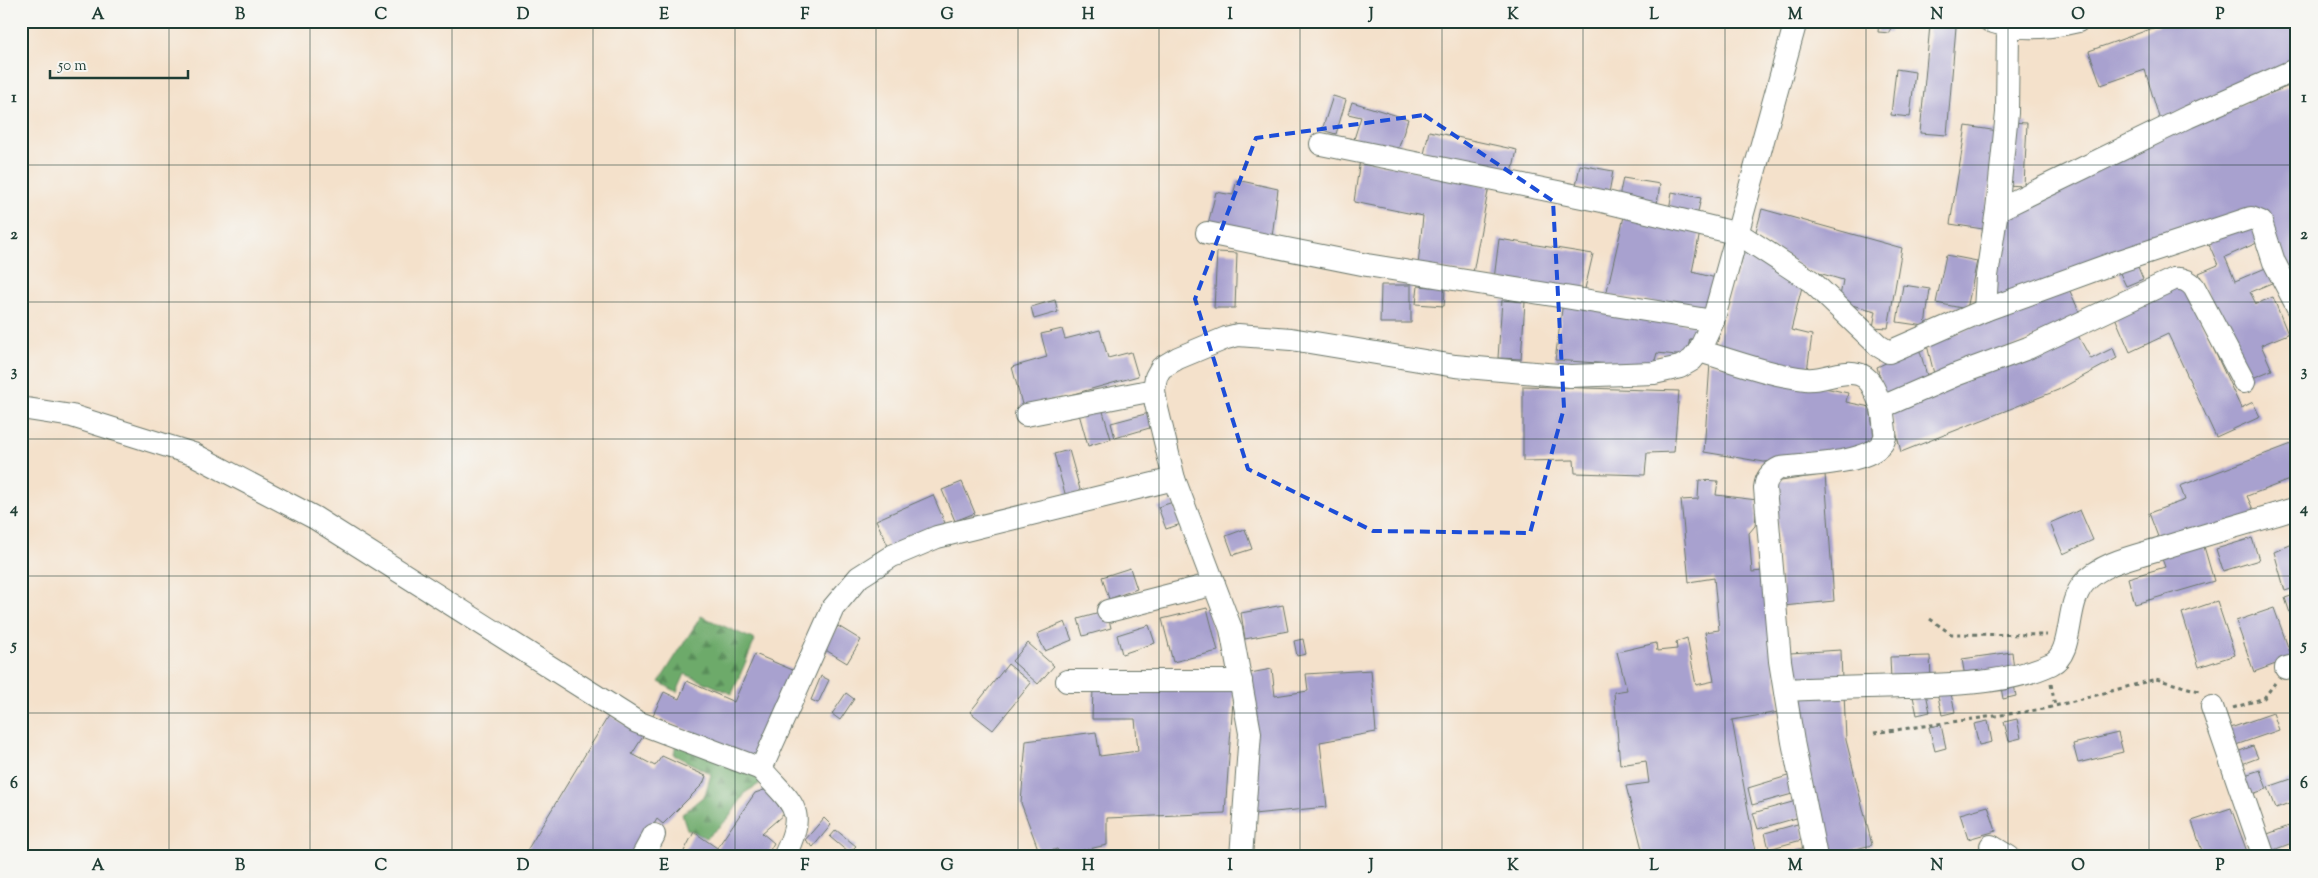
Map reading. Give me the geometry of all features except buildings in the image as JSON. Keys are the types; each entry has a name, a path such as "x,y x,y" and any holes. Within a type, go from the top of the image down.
{"street":[{"path":"1241,857 1250,733 1231,629 1174,479 1154,390 1156,377 1161,368 1178,358 1226,338 1238,336 1291,339 1455,366 1570,376 1654,374 1680,367 1692,360 1699,351 1713,320 1796,21"},
{"path":"1985,310 1987,276 1997,210 2007,113 1999,24 2053,27 2078,21"},
{"path":"1997,210 2188,117 2297,69"},
{"path":"1321,144 1602,201 1738,234 1811,280 1889,352 1896,351 1985,310 2122,260 2251,218 2261,222 2274,262 2293,303"},
{"path":"1207,233 1367,264 1713,320"},
{"path":"1882,407 1958,374 2028,348 2174,279 2188,281 2194,287 2244,382"},
{"path":"1860,374 1885,350"},
{"path":"1699,351 1785,376 1809,379 1851,372 1860,374 1869,380 1882,407 1886,436 1872,453 1840,461 1780,468 1774,471 1766,481 1765,488 1779,651 1816,857"},
{"path":"1026,415 1154,390"},
{"path":"21,408 72,416 193,454 315,518 637,722 761,769 794,807 797,821 796,830 784,857"},
{"path":"761,769 833,608 859,577 892,556 937,537 1174,479"},
{"path":"1785,690 1948,684 1999,679 2053,664 2061,658 2066,648 2070,614 2076,596 2084,583 2109,566 2213,532 2297,508"},
{"path":"1108,612 1214,584"},
{"path":"1067,681 1241,681"},
{"path":"2207,700 2264,857"},
{"path":"642,857 654,835"}],"path":[{"path":"1930,619 1951,634 2068,635"},
{"path":"1874,733 2044,709 2156,679 2207,700 2225,711 2264,698 2292,666"}],"highlighted area":[{"path":"1424,115 1553,201 1564,408 1530,533 1373,531 1248,469 1195,299 1256,138"}],"green space":[{"path":"701,616 755,640 732,694 685,674 677,692 659,682"},
{"path":"676,742 753,772 761,783 746,792 728,819 706,838 687,829 682,814 705,795 711,774 674,755"}]}
